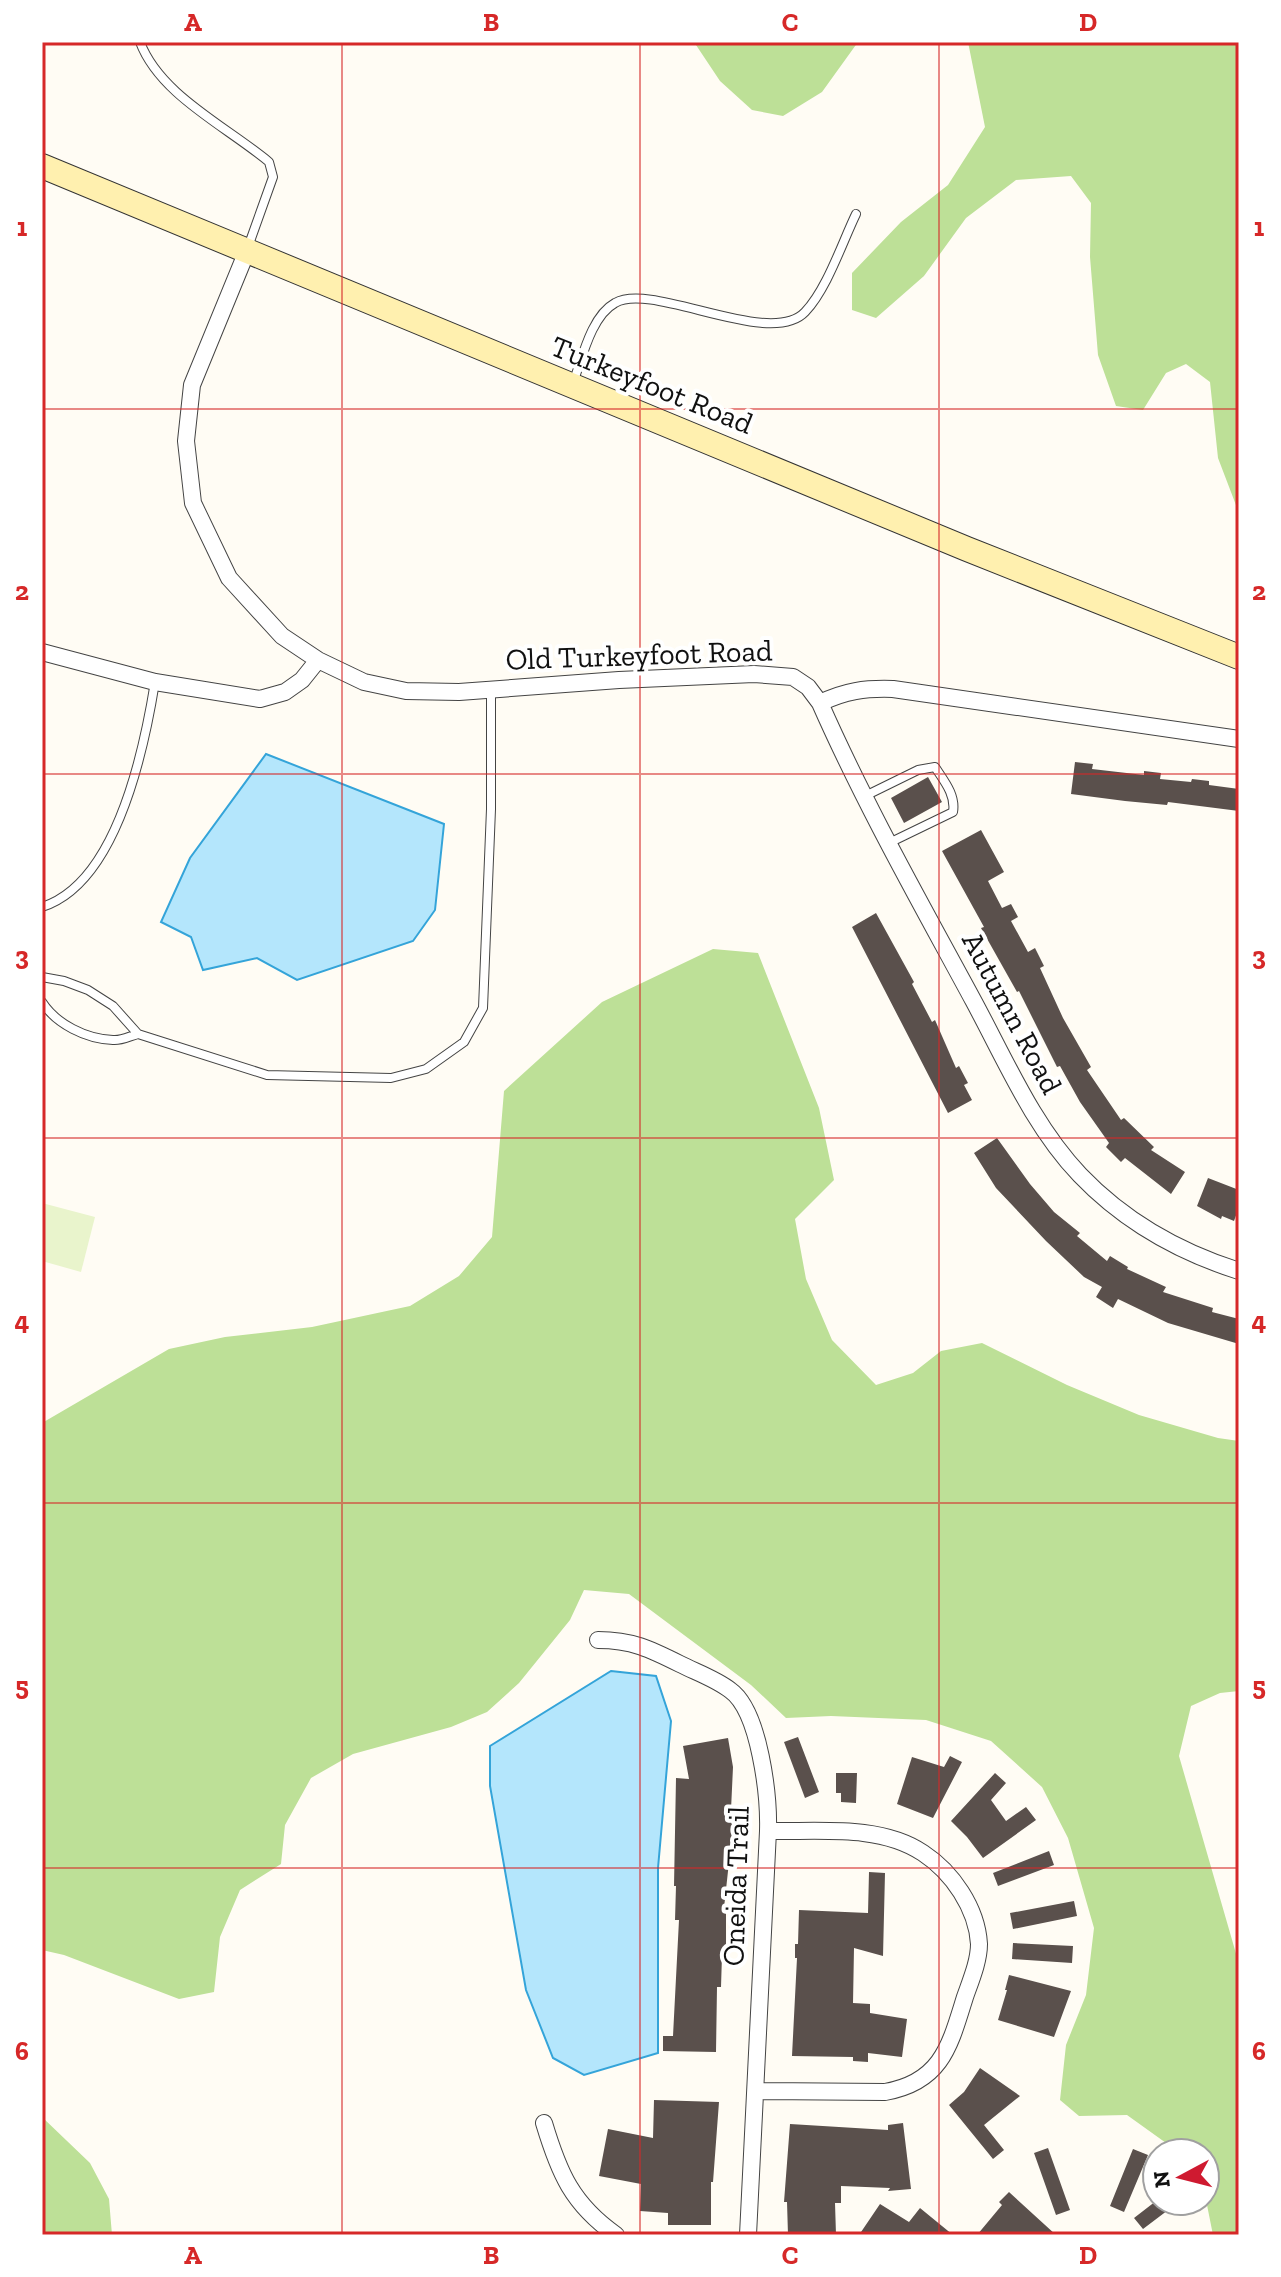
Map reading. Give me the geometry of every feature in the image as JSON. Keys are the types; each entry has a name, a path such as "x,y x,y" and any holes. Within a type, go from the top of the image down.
{"main road":[{"name":"Turkeyfoot Road","path":"42,166 572,387 1239,657"}],"street":[{"name":"Old Turkeyfoot Road","path":"247,251 192,385 186,441 193,503 229,578 282,636 318,660 364,682 406,691 754,674 793,677 808,687 820,703"},
{"path":"42,652 155,682 260,699 285,692 302,680 318,660"},
{"path":"820,703 841,693 863,688 893,689 1239,739"},
{"name":"Autumn Road","path":"820,703 888,844 1036,1117 1079,1174 1122,1213 1170,1244 1239,1271"},
{"name":"Oneida Trail","path":"598,1640 623,1640 644,1646 732,1691 752,1726 759,1753 768,1792 768,1831 748,2235"},
{"path":"756,2091 885,2092 901,2089 924,2077 948,2051 979,1946 962,1892 947,1872 923,1852 894,1837 768,1831"},
{"path":"544,2123 552,2151 569,2188 585,2210 616,2235"}],"lane":[{"path":"140,42 164,82 269,162 273,177 247,251"},
{"path":"572,387 598,321 615,302 642,299 720,317 794,321 806,312 822,287 856,214"},
{"path":"42,907 74,890 93,867 124,810 146,740 155,682"},
{"path":"42,977 88,990 113,1006 138,1034 267,1075 391,1078 426,1069 464,1042 483,1008 491,809 491,689"},
{"path":"865,796 918,770 935,767 950,790 953,812 888,844"},
{"path":"42,1002 50,1015 92,1036 115,1041 138,1034"}],"green space":[{"path":"694,42 858,42 822,92 783,116 752,110 720,81"},
{"path":"968,42 1239,42 1239,513 1218,458 1210,382 1186,364 1166,373 1143,410 1116,406 1098,355 1090,257 1091,203 1071,176 1016,180 966,218 924,276 876,318 852,310 852,273 901,222 948,185 985,127"},
{"path":"713,949 758,953 819,1108 834,1180 795,1219 806,1279 832,1340 876,1385 913,1373 941,1351 982,1343 1067,1385 1139,1415 1239,1441 1239,1691 1220,1693 1191,1706 1179,1756 1239,1964 1239,2235 1213,2235 1209,2217 1221,2217 1221,2137 1158,2137 1127,2115 1079,2116 1060,2100 1066,2045 1086,1995 1094,1928 1068,1838 1042,1787 991,1741 926,1720 831,1716 786,1718 751,1685 629,1594 584,1590 570,1620 519,1683 487,1712 451,1727 353,1754 311,1778 285,1825 281,1864 240,1890 220,1937 214,1992 179,1999 64,1955 42,1950 42,1423 169,1349 225,1337 312,1327 410,1306 459,1276 492,1237 504,1091 602,1002"},
{"path":"42,1203 95,1217 81,1272 42,1261"},
{"path":"42,2117 90,2163 109,2199 112,2235 42,2235"}],"water":[{"path":"266,754 444,824 435,910 413,941 297,980 257,958 203,970 191,937 161,922 190,858"},
{"path":"611,1671 656,1676 671,1721 658,1868 658,2053 584,2075 553,2058 526,1990 490,1786 490,1746"}],"building":[{"path":"1075,762 1093,764 1092,769 1144,775 1144,771 1161,773 1160,779 1209,781 1209,785 1239,789 1239,811 1071,794"},
{"path":"928,777 942,802 904,823 891,798"},
{"path":"981,830 1004,872 988,881 1002,908 1011,904 1018,917 1011,921 1028,952 1035,948 1044,966 1040,968 1063,1018 1091,1067 1087,1070 1121,1120 1124,1118 1154,1147 1151,1150 1185,1172 1171,1194 1125,1158 1121,1162 1106,1147 1109,1143 1080,1102 1060,1066 1057,1067 1019,991 981,928 984,927 942,851"},
{"path":"876,913 932,1022 935,1020 956,1068 959,1066 968,1083 964,1085 972,1100 948,1113 852,927"},
{"path":"997,1138 1054,1212 1080,1233 1077,1236 1107,1261 1110,1256 1127,1269 1166,1287 1163,1292 1213,1308 1212,1312 1239,1319 1239,1344 1168,1323 1118,1299 1113,1308 1096,1297 1102,1287 1084,1277 1046,1241 996,1188 974,1153"},
{"path":"1208,1178 1239,1190 1239,1207 1234,1221 1222,1216 1221,1219 1197,1206"},
{"path":"798,1737 819,1792 805,1798 784,1742"},
{"path":"728,1738 733,1767 733,1825 724,1908 726,1955 722,1955 721,1987 717,1987 716,2052 663,2051 663,2036 673,2036 679,1920 675,1920 674,1886 676,1778 689,1779 683,1746"},
{"path":"950,1756 962,1762 933,1818 897,1804 912,1757 944,1767"},
{"path":"836,1773 857,1773 856,1803 841,1802 841,1793 836,1793"},
{"path":"995,1773 1006,1783 991,1800 1006,1821 1026,1807 1036,1820 983,1858 951,1821"},
{"path":"1049,1851 1054,1865 998,1886 993,1873"},
{"path":"869,1872 885,1873 883,1956 854,1948 853,2003 870,2004 870,2013 907,2019 902,2057 868,2053 868,2062 853,2061 853,2057 792,2056 799,1910 868,1913"},
{"path":"1074,1901 1077,1916 1013,1929 1010,1913"},
{"path":"1013,1943 1073,1946 1072,1963 1012,1959"},
{"path":"1009,1975 1071,1991 1054,2037 998,2020"},
{"path":"980,2068 1020,2096 984,2125 1004,2150 993,2159 949,2105 964,2092"},
{"path":"654,2100 719,2102 711,2182 711,2225 668,2225 668,2213 640,2211 641,2184 599,2176 608,2129 653,2138"},
{"path":"903,2123 911,2189 888,2191 890,2188 841,2186 841,2203 835,2203 836,2235 788,2235 787,2202 784,2202 790,2124 888,2130 888,2125"},
{"path":"1048,2148 1070,2210 1056,2215 1034,2153"},
{"path":"1133,2149 1141,2152 1141,2172 1124,2212 1110,2206"},
{"path":"1009,2192 1056,2235 977,2235"},
{"path":"880,2204 909,2222 920,2208 953,2235 859,2235"},
{"path":"1141,2213 1141,2217 1159,2217 1143,2229 1134,2218"}]}
